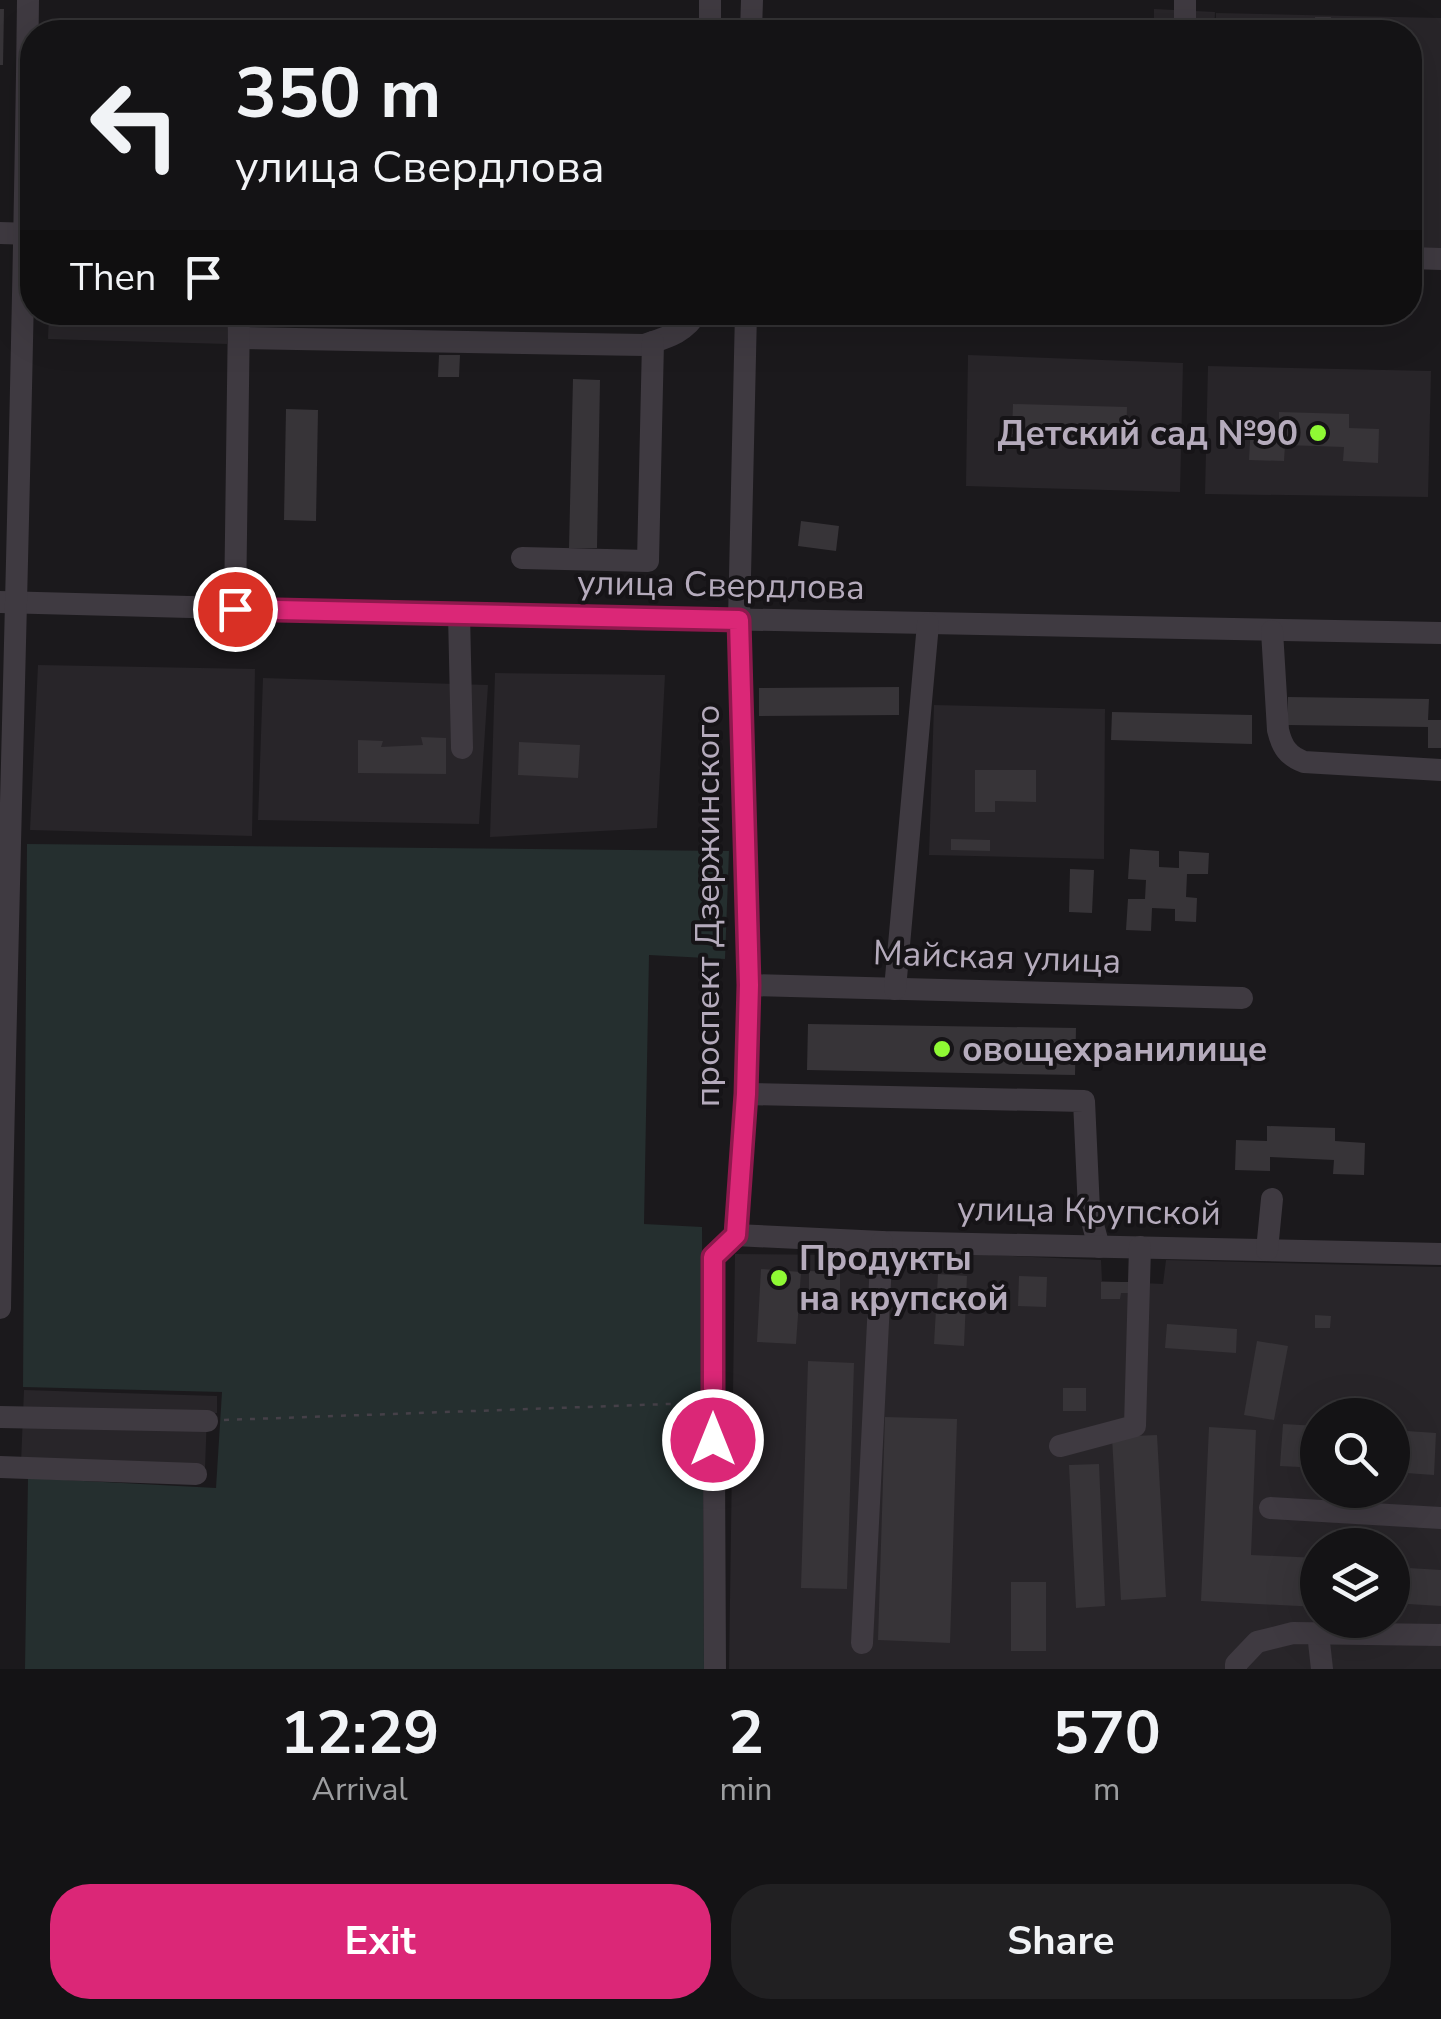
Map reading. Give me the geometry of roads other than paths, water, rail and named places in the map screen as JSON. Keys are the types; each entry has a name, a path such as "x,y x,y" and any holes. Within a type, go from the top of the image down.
{"street":[{"path":"0,1308 8,602 24,325"},
{"path":"235,609 239,325"},
{"path":"239,338 644,345 670,338 688,325"},
{"name":"проспект Дзержинского","path":"714,1669 713,1257 736,1235 749,985 739,620 746,325"},
{"path":"522,558 648,561 653,342"},
{"name":"улица Свердлова","path":"8,602 1441,633"},
{"path":"459,614 462,748"},
{"path":"895,989 928,624"},
{"path":"1272,631 1278,730 1292,757 1304,762 1441,770"},
{"name":"Майская улица","path":"749,985 1242,998"},
{"path":"746,1094 1084,1101 1088,1210 1099,1247"},
{"path":"1267,1250 1272,1199"},
{"name":"улица Крупской","path":"736,1235 882,1242 1441,1254"},
{"path":"862,1643 882,1242"},
{"path":"1060,1446 1134,1426 1140,1248"},
{"path":"0,1417 207,1421"},
{"path":"0,1467 196,1474"},
{"path":"1270,1508 1441,1518"},
{"path":"1236,1669 1236,1664 1257,1642 1300,1633"},
{"path":"1410,1634 1441,1635"},
{"path":"1319,1638 1322,1669"}],"place":[{"name":"Детский сад №90","path":"1318,433"},
{"name":"овощехранилище","path":"942,1049"},
{"name":"Продукты на крупской","path":"779,1278"}]}
